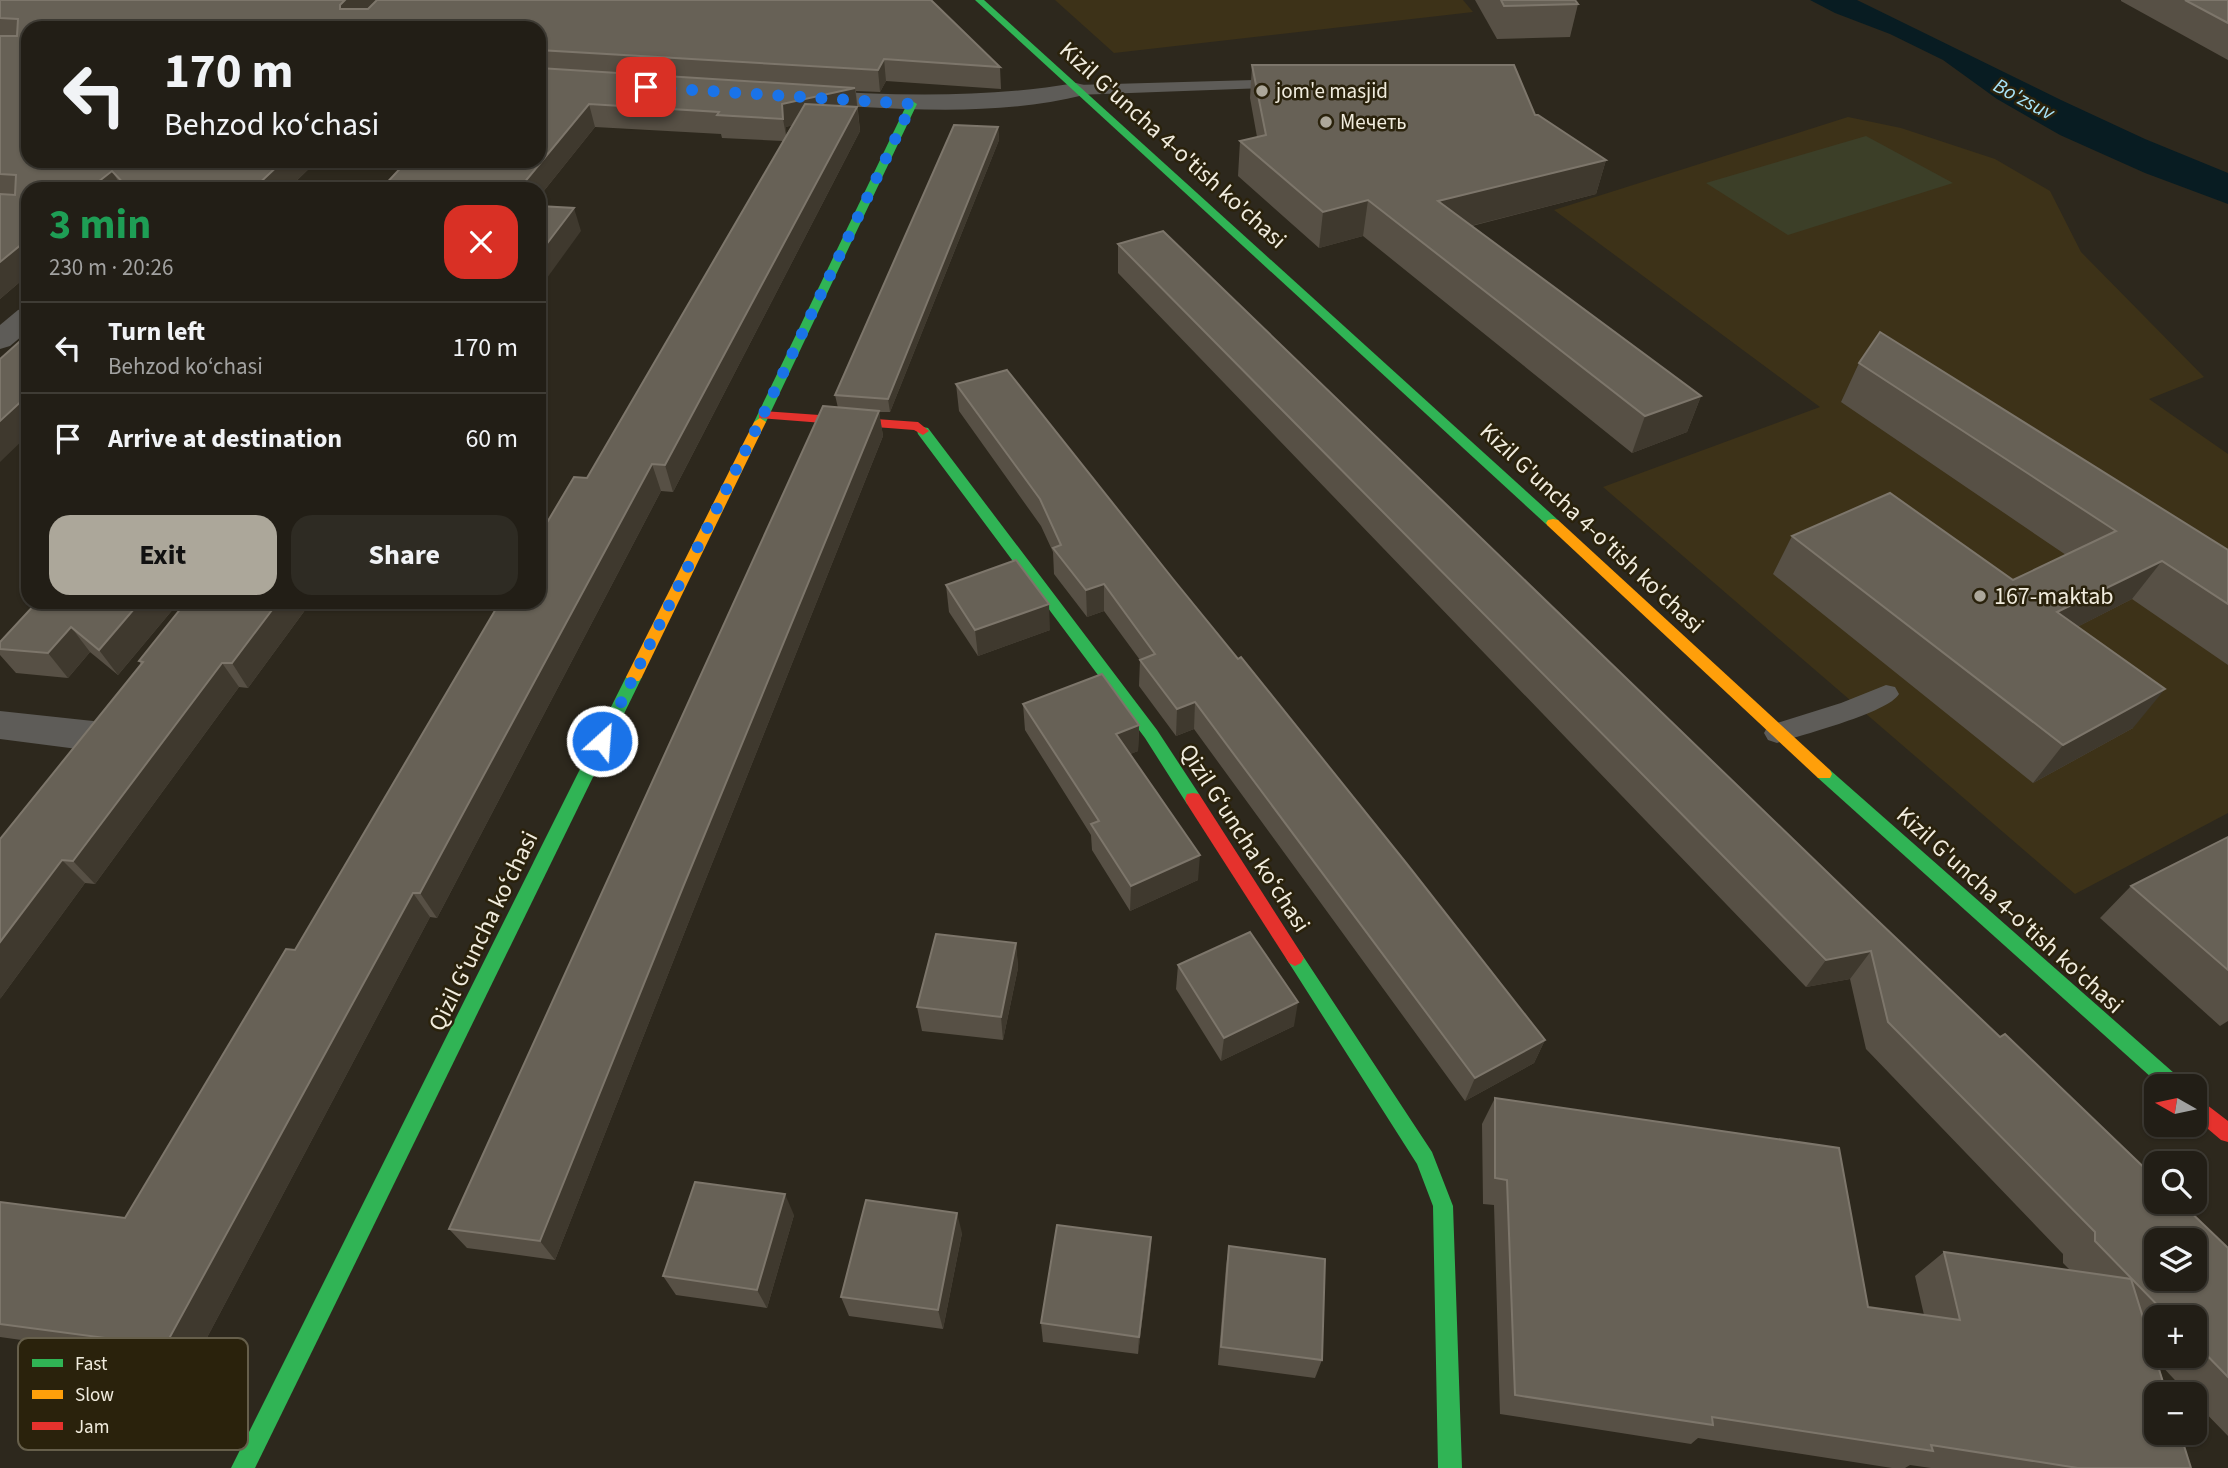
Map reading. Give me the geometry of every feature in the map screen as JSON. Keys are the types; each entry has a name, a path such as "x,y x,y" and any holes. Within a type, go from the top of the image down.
{"street":[{"name":"Kizil G'uncha 4-o'tish ko'chasi","path":"979,0 1421,400 1777,733 2161,1074"},
{"path":"788,96 912,104 1037,97 1076,89"},
{"name":"Qizil Gʻuncha koʻchasi","path":"243,1468 763,415 912,104"},
{"path":"0,340 21,322"},
{"name":"Qizil Gʻuncha koʻchasi","path":"763,415 918,426 928,435 1151,734 1425,1159 1443,1206 1450,1468"},
{"path":"68,767 118,705"},
{"path":"0,724 93,736"},
{"path":"2207,1115 2228,1133"}],"lane":[{"path":"1076,89 1302,83"},
{"path":"1777,733 1850,710 1886,694"}],"shaded area":[{"path":"1055,0 1463,0 1473,12 1114,53"},
{"name":"167-maktab","path":"1848,117 1901,128 1995,159 2050,191 2081,252 2204,377 2149,399 2228,454 2228,813 2075,894 1603,487 1820,407 1554,210"}],"green space":[{"path":"1866,136 1953,183 1788,235 1706,183"}],"water":[{"name":"Bo'zsuv","path":"1810,0 1857,0 2061,100 2228,173 2228,204 2145,173 2060,135 1997,99 1943,60"}],"building":[{"path":"0,0 345,0 340,9 368,9 377,0 931,0 1000,67 884,59 878,70 546,50 546,21 21,21 21,168 276,168 260,182 122,182 112,171 98,182 21,182 21,245 0,262 0,194 15,195 16,175 0,174 0,36 17,36 18,19 0,18"},
{"path":"1501,0 1575,0 1578,4 1504,6"},
{"path":"2185,0 2228,0 2228,23"},
{"path":"1252,65 1514,65 1535,115 1606,160 1438,201 1701,396 1645,416 1368,200 1323,212 1240,141 1266,135"},
{"path":"546,68 855,88 782,104 783,119 589,104 546,156"},
{"path":"805,104 857,107 665,465 652,464 420,893 413,893 169,1338 105,1338 0,1324 0,1202 125,1218 286,949 295,950 496,609 546,609 546,524 574,477 587,478"},
{"path":"954,125 998,127 888,399 835,395"},
{"path":"400,168 536,168 525,182 388,182"},
{"path":"546,206 574,208 546,245"},
{"path":"1163,231 1856,900 2000,1037 2005,1034 2144,1167 2144,1214 2193,1214 2228,1248 2228,1377 2207,1355 2207,1305 2157,1305 2095,1241 2095,1232 1888,1022 1871,951 1826,960 1118,244"},
{"path":"1880,332 2228,550 2228,604 2162,561 2057,612 2165,689 2063,745 1792,536 1890,493 2013,580 2116,531 1859,363"},
{"path":"21,340 21,402 0,421 0,359"},
{"path":"1007,370 1238,659 1241,657 1545,1040 1475,1078 1195,702 1177,709 1140,660 1155,654 1104,584 1086,590 1053,548 1061,545 1040,499 956,384"},
{"path":"823,406 879,411 540,1241 449,1229"},
{"path":"1016,560 1049,604 975,630 946,585"},
{"path":"31,609 134,609 99,650 71,627 48,653 0,649 0,642"},
{"path":"180,609 273,609 232,663 222,663 73,861 62,860 0,942 0,839 143,662 139,661"},
{"path":"1102,674 1139,725 1116,734 1200,855 1131,886 1091,824 1099,821 1023,704"},
{"path":"2228,837 2228,970 2131,886"},
{"path":"1250,932 1298,1002 1224,1038 1178,965"},
{"path":"936,934 1016,943 1001,1017 917,1007"},
{"path":"1495,1098 1839,1148 1868,1307 1960,1320 1944,1252 2131,1279 2144,1321 2144,1368 2159,1368 2163,1382 2144,1382 2144,1445 2184,1445 2191,1468 2078,1468 1931,1445 1933,1451 1712,1417 1713,1425 1515,1395 1507,1180 1495,1178"},
{"path":"695,1182 785,1194 757,1290 663,1276"},
{"path":"866,1200 957,1213 938,1310 841,1297"},
{"path":"1057,1225 1151,1237 1139,1337 1041,1323"},
{"path":"1229,1246 1325,1259 1322,1360 1221,1347"}],"traffic: fast":[{"path":"979,0 1553,523"},
{"path":"760,422 912,104"},
{"path":"923,431 1151,734 1193,799"},
{"path":"243,1468 634,677"},
{"path":"1824,774 2161,1074"},
{"path":"1295,958 1425,1159 1443,1206 1450,1468"}],"traffic: slow":[{"path":"634,677 760,422"},
{"path":"1553,523 1824,774"}],"traffic: jam":[{"path":"763,415 918,426 923,431"},
{"path":"1193,799 1295,958"},
{"path":"2207,1115 2228,1133"}],"place":[{"name":"jom'e masjid","path":"1262,91"},
{"name":"Мечеть","path":"1326,122"},
{"name":"167-maktab","path":"1980,596"}],"route":[{"path":"602,741 763,415 912,104 646,87"}]}
